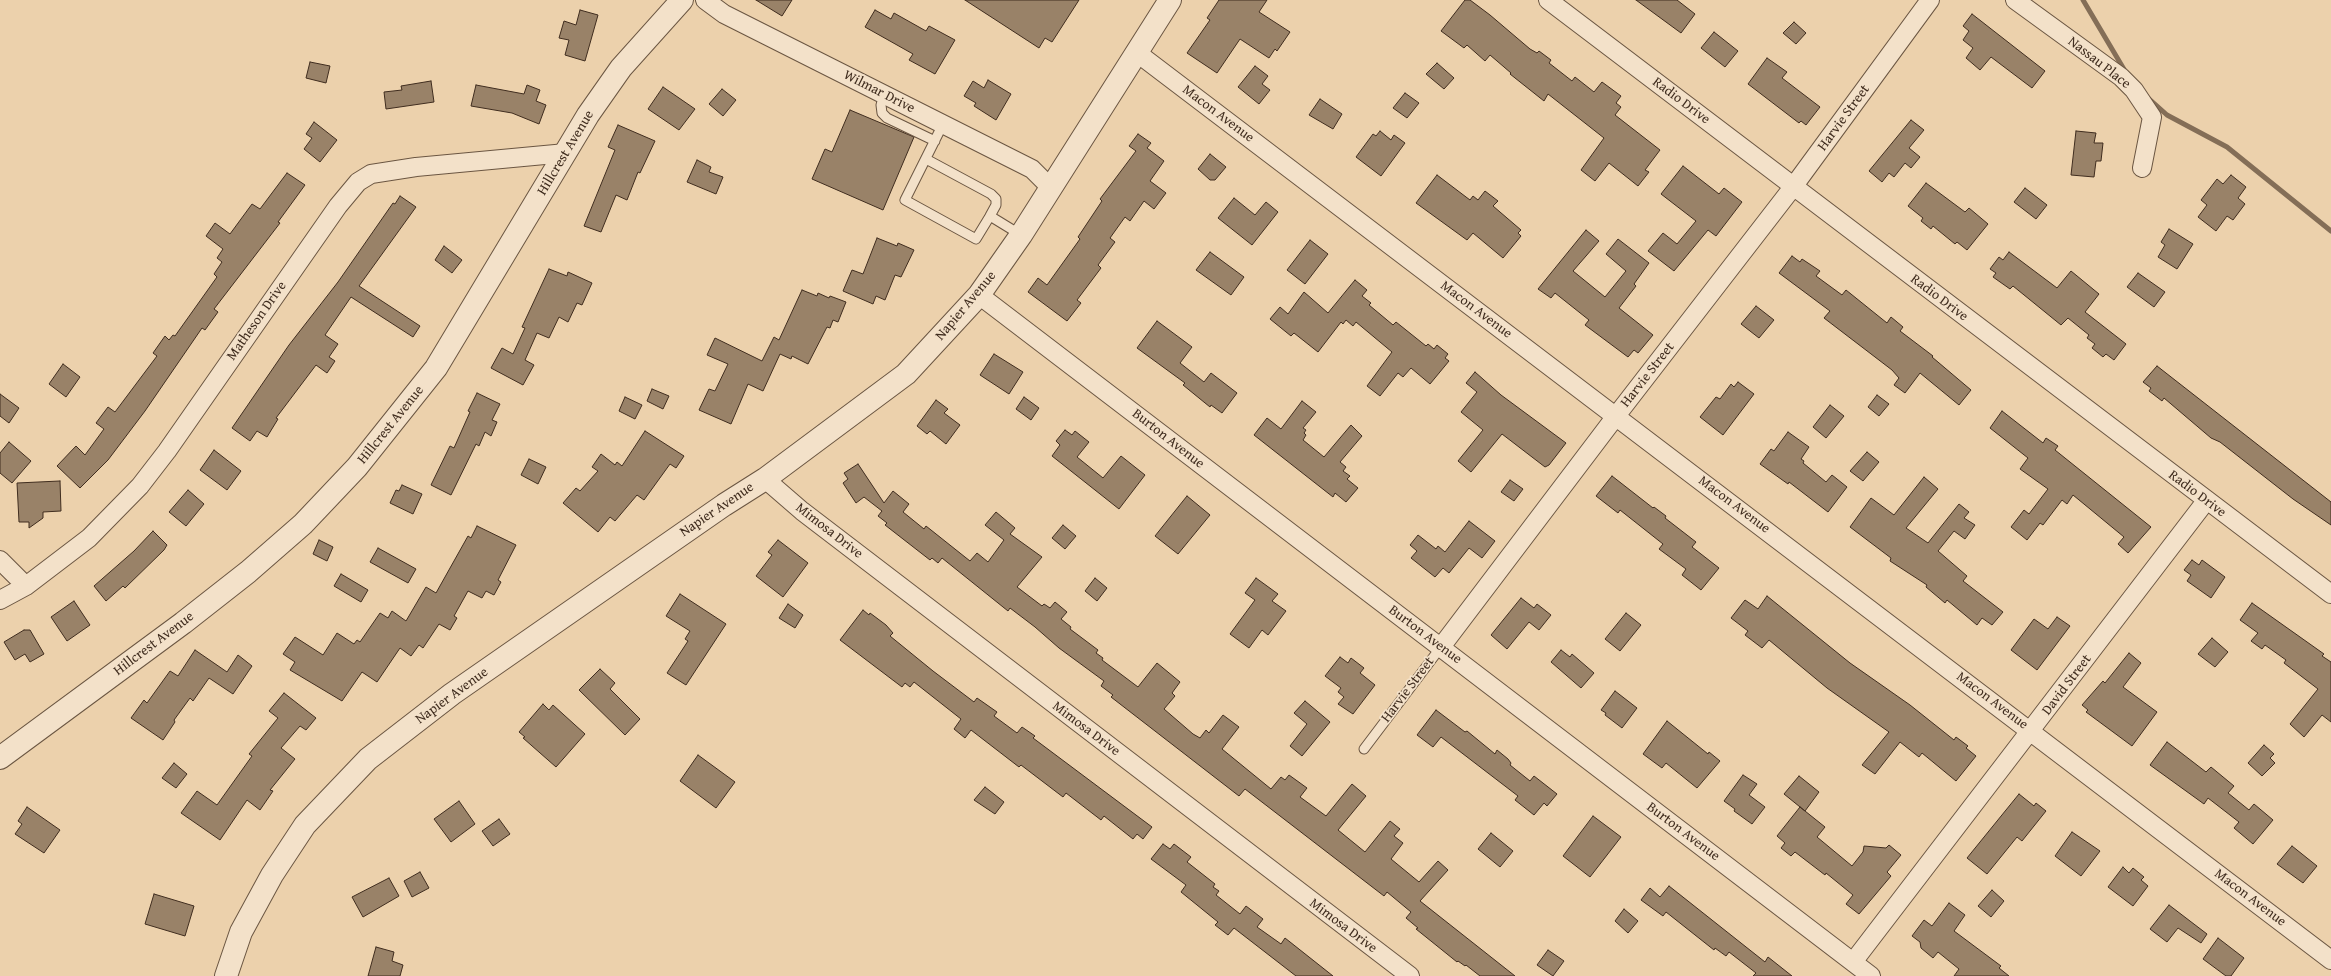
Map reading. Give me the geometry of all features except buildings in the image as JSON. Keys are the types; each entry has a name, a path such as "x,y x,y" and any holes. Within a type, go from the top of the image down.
{"street":[{"name":"Hillcrest Avenue","path":"0,758 242,577 330,497 357,467 436,368 588,115 621,68 682,0"},
{"name":"Wilmar Drive","path":"705,0 724,14 1032,169 1050,187"},
{"name":"Napier Avenue","path":"226,976 241,932 276,868 305,825 368,759 452,694 765,478 906,374 979,294 1021,235 1050,187 1170,0"},
{"name":"Radio Drive","path":"1548,0 2206,501 2331,594"},
{"name":"Harvie Street","path":"1441,647 1616,416 1794,187 1930,0"},
{"name":"Nassau Place","path":"2015,0 2121,77 2134,90 2152,117 2142,168"},
{"name":"Macon Avenue","path":"1136,52 2032,731 2331,960"},
{"name":"Matheson Drive","path":"0,600 26,586 88,538 140,486 167,451 338,206 358,182 371,174 416,167 566,153"},
{"name":"Burton Avenue","path":"979,294 1871,976"},
{"name":"Mimosa Drive","path":"765,478 802,511 1410,976"},
{"name":"David Street","path":"1853,962 2032,731 2206,501"},
{"path":"0,560 26,586"}],"lane":[{"path":"884,95 881,105 882,113 887,118 935,141"},
{"path":"926,159 991,194 996,199 996,205 976,239 906,200 943,124"},
{"path":"990,216 1021,235"},
{"name":"Harvie Street","path":"1364,749 1441,647"}],"waterway":[{"path":"2083,0 2125,71"},
{"path":"2148,98 2167,115 2227,147 2331,231"}]}
